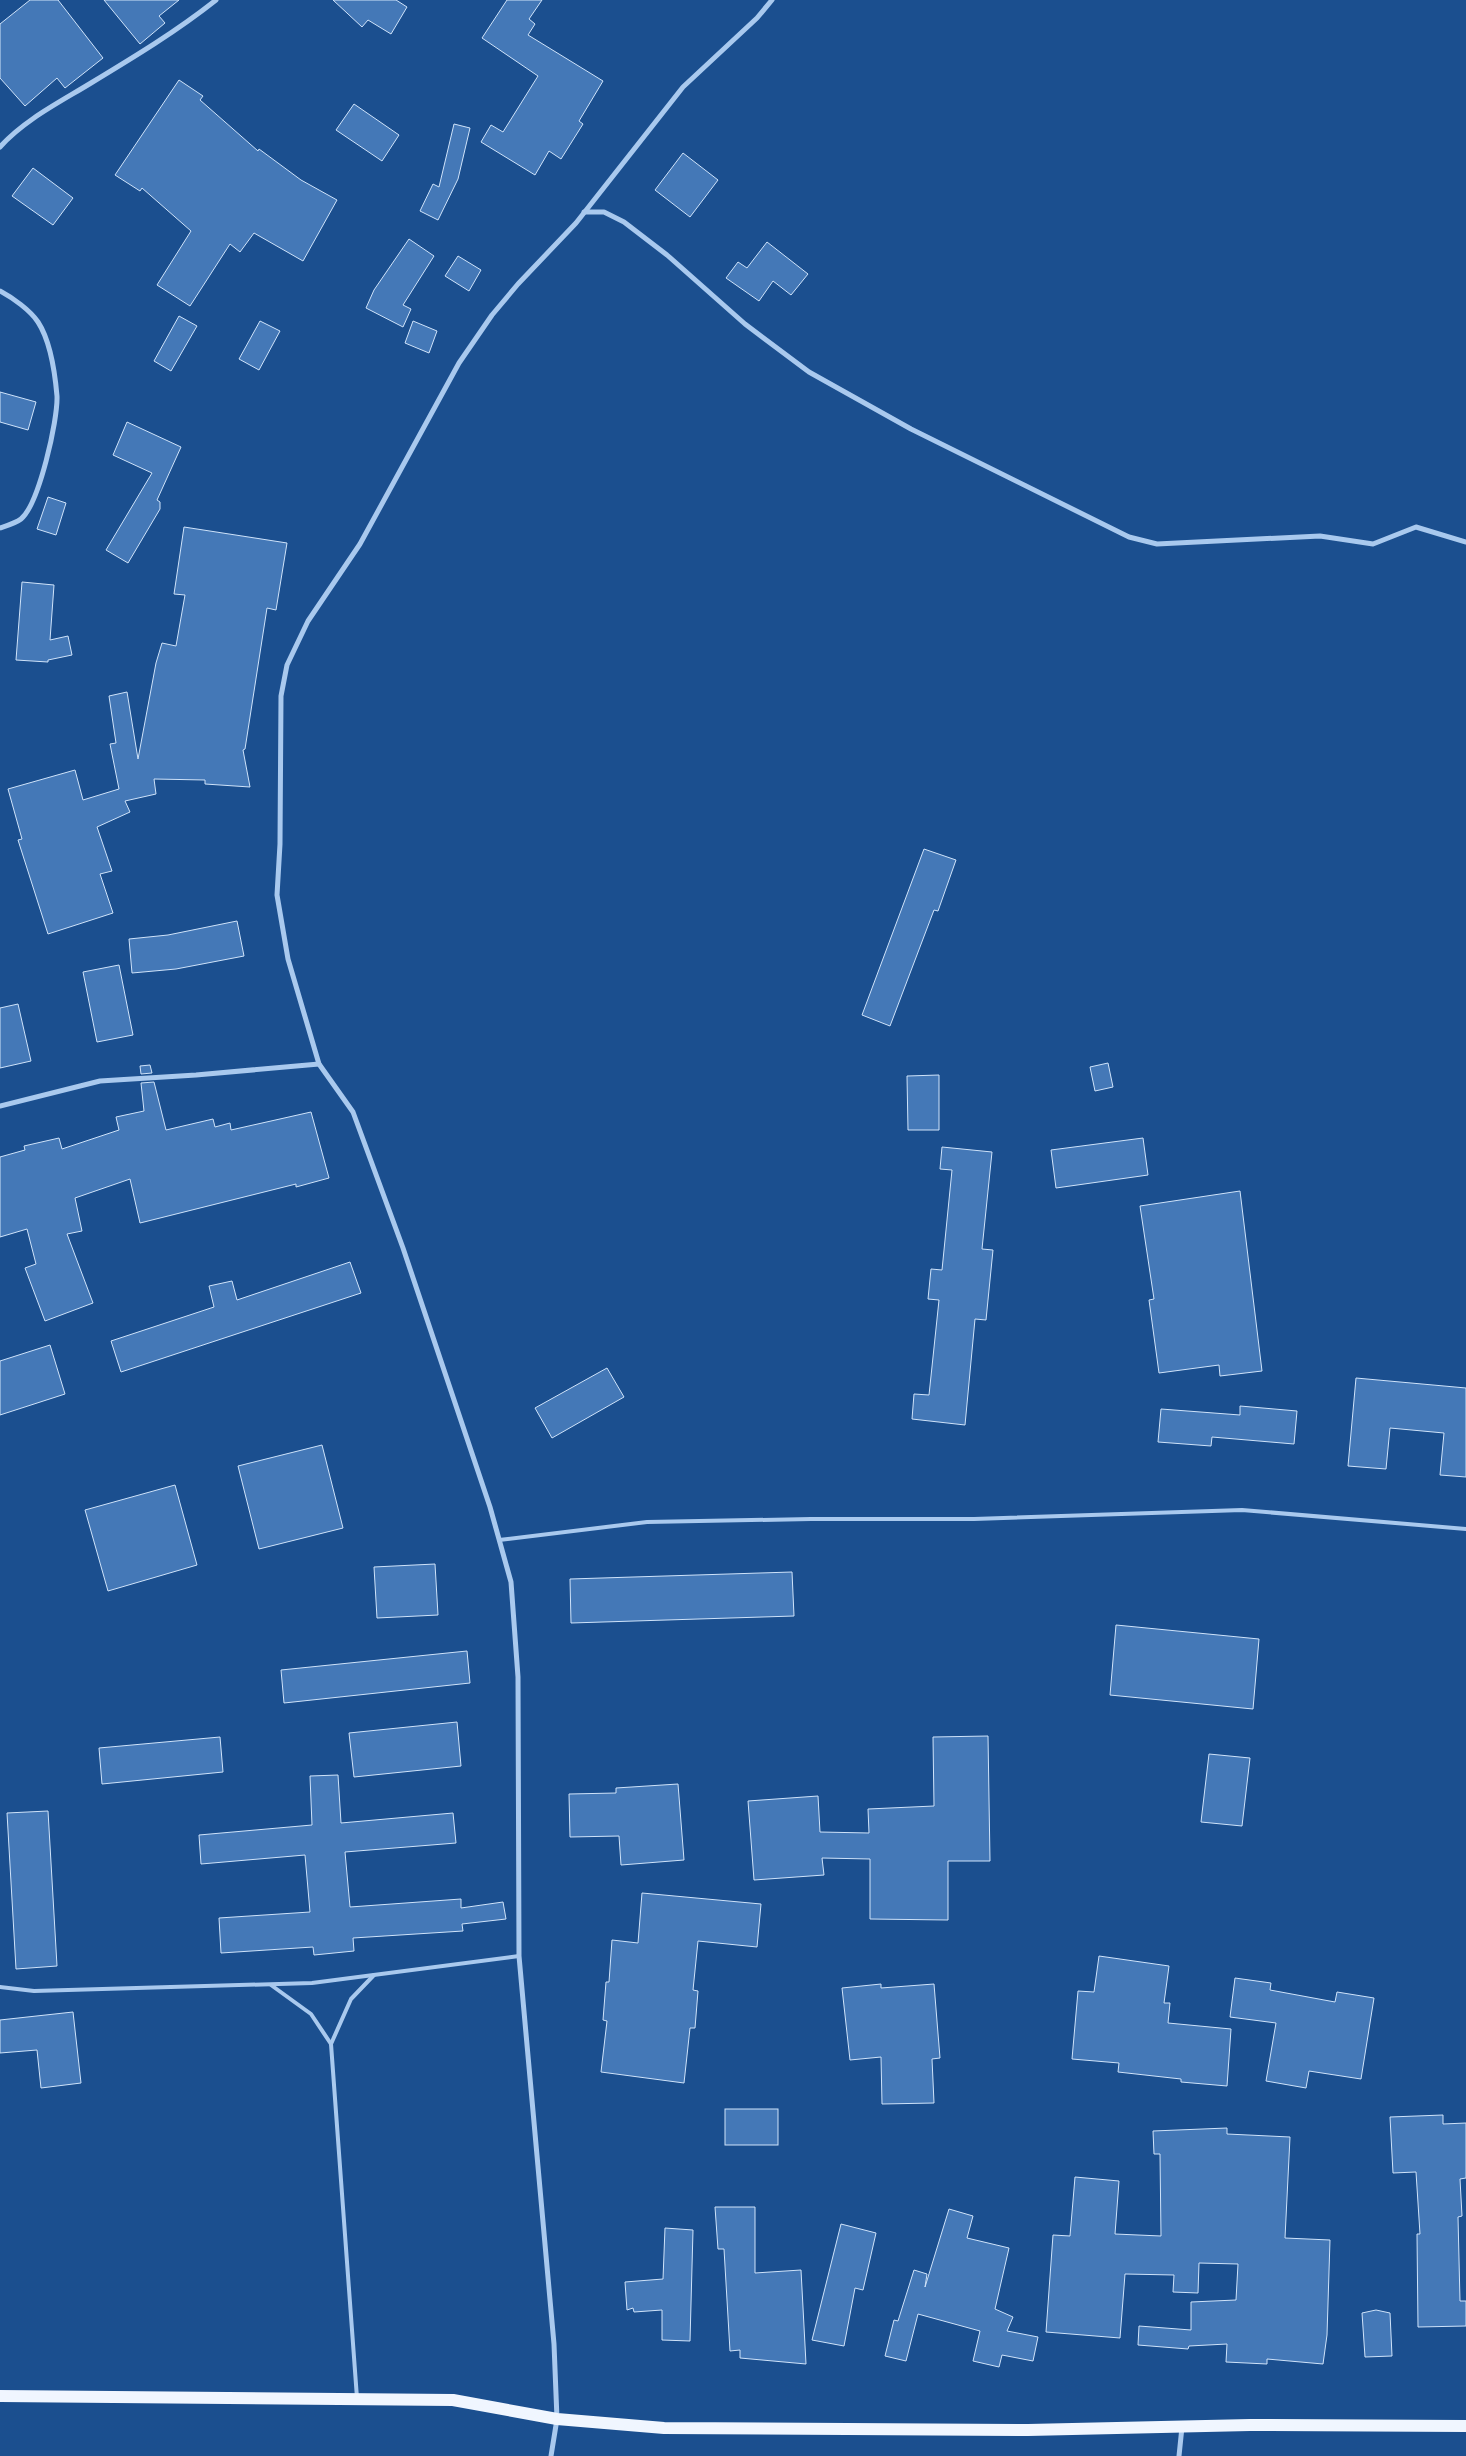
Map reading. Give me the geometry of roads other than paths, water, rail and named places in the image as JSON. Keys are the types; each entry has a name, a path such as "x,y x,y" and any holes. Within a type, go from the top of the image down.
{"main road":[{"path":"0,2396 453,2400 556,2419 664,2428 788,2431 1028,2430 1182,2425 1466,2426"}],"street":[{"path":"0,147 19,129 129,60 216,0"},
{"path":"551,2456 556,2419 554,2344 519,1956 517,1638 511,1582 490,1507 403,1248 352,1112 319,1064 288,959 277,895 280,844 280,712 287,665 308,621 360,544 459,364 492,315 584,212 684,87 757,18 772,0"},
{"path":"584,212 604,212 624,222 667,255 745,324 809,372 911,429 1129,537 1157,544 1320,536 1374,544 1416,527 1466,542"},
{"path":"0,291 13,298 38,322 49,350 57,398 44,472 33,500 21,519 0,528"},
{"path":"0,1106 100,1081 319,1064"},
{"path":"1179,2456 1182,2425"}],"lane":[{"path":"500,1540 647,1522 974,1519 1242,1510 1466,1529"},
{"path":"0,1987 34,1991 312,1983 519,1956"},
{"path":"357,2400 331,2044 351,1999 375,1975"},
{"path":"270,1984 311,2014 331,2044"}]}
